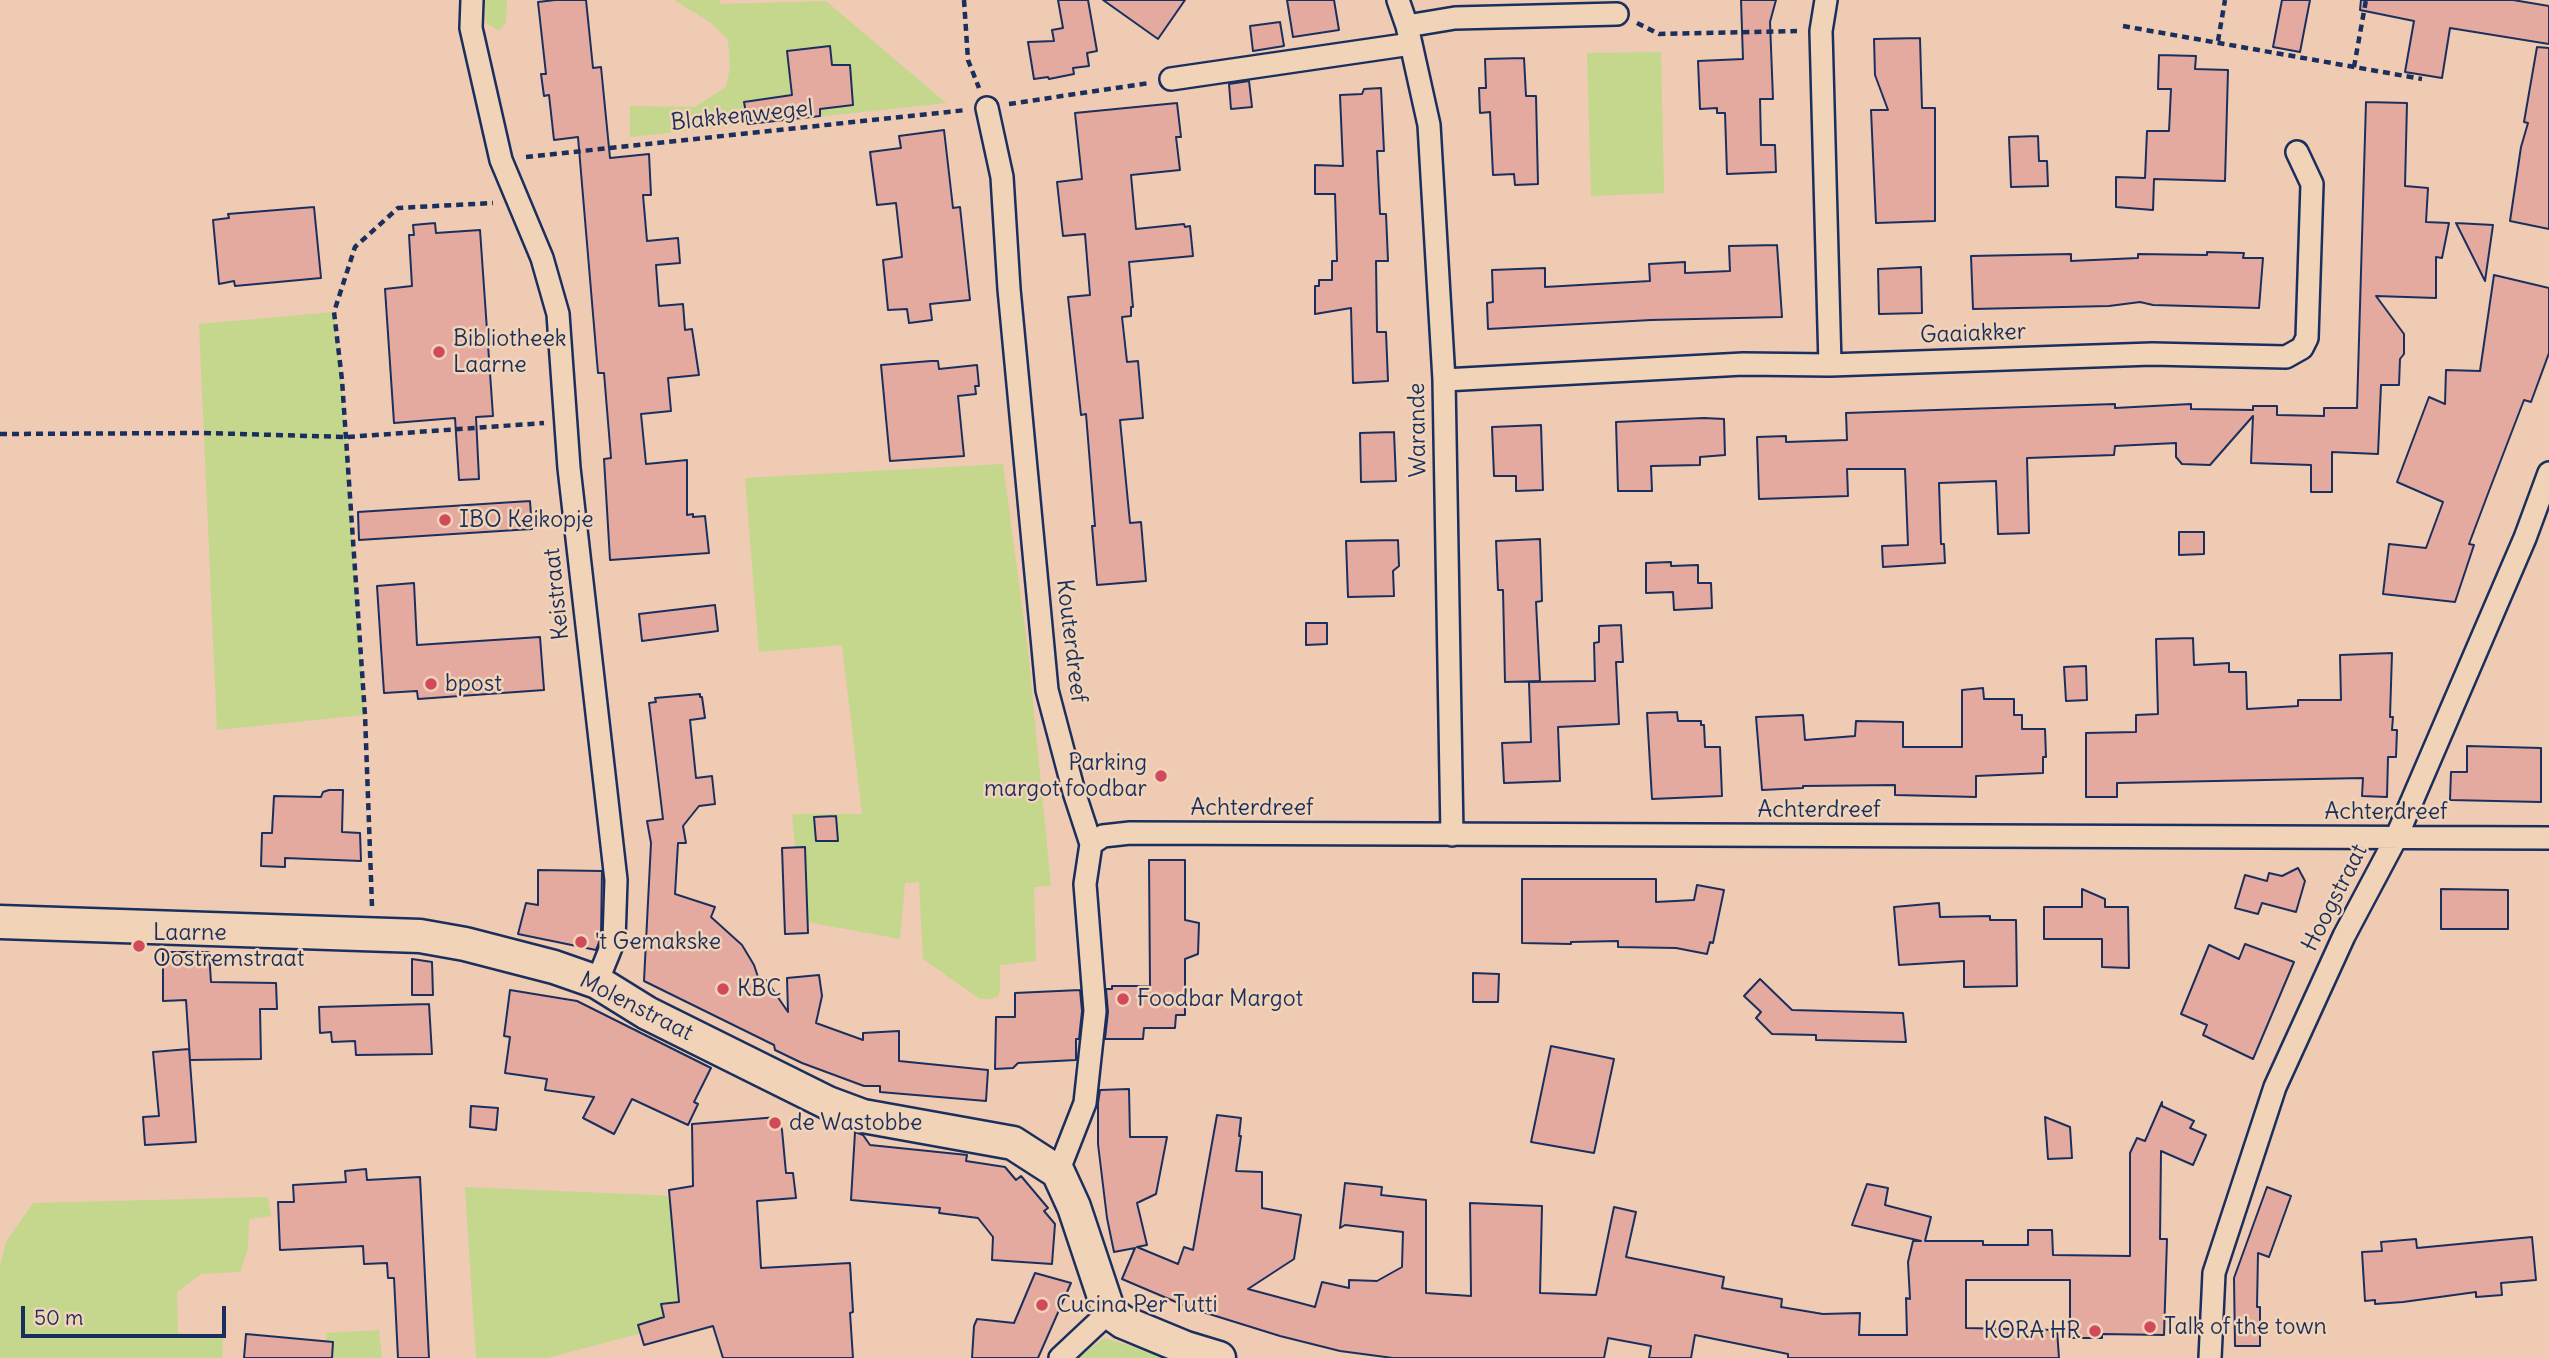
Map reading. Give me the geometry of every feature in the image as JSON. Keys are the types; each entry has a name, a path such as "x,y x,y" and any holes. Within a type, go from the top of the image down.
{"street":[{"name":"Keistraat","path":"472,0 471,28 500,160 542,258 558,314 566,423 616,880 614,940 597,982"},
{"name":"Warande","path":"1398,0 1409,35 1429,125 1444,380 1452,835"},
{"path":"1826,0 1821,31 1830,365"},
{"path":"1171,79 1409,35 1455,18 1617,14"},
{"name":"Kouterdreef","path":"987,108 1002,177 1009,289 1047,690 1091,844 1085,884 1095,1011 1085,1103 1058,1172"},
{"name":"Gaaiakker","path":"1444,380 1743,364 1830,365 2152,354 2287,357 2302,348 2307,338 2312,184 2297,152"},
{"name":"Hoogstraat","path":"2210,1358 2214,1273 2275,1087 2344,936 2396,838 2525,538 2549,473"},
{"name":"Achterdreef","path":"1091,844 1103,836 1130,833 2549,838"},
{"name":"Molenstraat","path":"0,922 420,936 465,944 554,967 597,982 648,1013 828,1103 863,1116 1013,1143 1058,1172"},
{"path":"1058,1172 1074,1207 1109,1312 1123,1322 1186,1348 1219,1358"},
{"path":"1060,1358 1109,1312"}],"path":[{"path":"964,0 968,60 987,108"},
{"path":"2217,41 2225,0"},
{"path":"2354,67 2366,0"},
{"path":"1617,14 1659,34 1821,31"},
{"path":"2123,26 2422,79"},
{"name":"Blakkenwegel","path":"500,160 987,108 1171,79"},
{"path":"376,935 372,914 365,715 347,437 334,312 355,247 398,208 518,202"},
{"path":"0,434 204,433 347,437 566,423"}],"green space":[{"path":"485,0 507,0 506,22 499,31 486,23"},
{"path":"674,0 720,0 721,4 826,1 946,103 630,137 630,106 695,107 726,87 730,67 728,40 711,23"},
{"path":"1661,52 1664,193 1591,196 1587,53"},
{"path":"334,312 342,380 365,715 217,730 199,324"},
{"path":"1003,464 1028,651 1051,886 1034,887 1036,961 1000,965 998,996 980,999 923,959 919,882 905,883 900,939 802,921 792,814 862,814 842,645 759,652 745,478"},
{"path":"465,1187 699,1197 721,1312 547,1358 476,1358"},
{"path":"268,1197 271,1216 249,1219 248,1249 240,1272 201,1274 177,1292 178,1333 223,1338 222,1358 0,1358 0,1266 6,1242 33,1203"},
{"path":"379,1330 382,1358 327,1358 326,1333"},
{"path":"1104,1338 1171,1358 1078,1358"}],"building":[{"path":"586,0 593,68 601,67 610,158 649,154 651,195 643,195 647,241 678,238 680,263 656,265 659,306 683,304 685,330 692,329 699,375 668,378 671,411 641,414 646,464 687,460 687,515 705,516 709,553 610,560 604,459 611,458 604,373 598,373 578,137 554,140 549,95 544,96 541,74 546,74 538,2"},
{"path":"1058,0 1088,0 1097,51 1087,53 1089,66 1073,68 1074,74 1034,79 1028,42 1054,41 1052,30 1063,28"},
{"path":"1103,0 1185,0 1158,39"},
{"path":"1287,0 1334,0 1339,30 1293,37"},
{"path":"1741,0 1776,0 1770,22 1773,99 1760,99 1761,145 1775,145 1776,172 1727,174 1725,113 1717,113 1717,108 1700,109 1698,61 1743,59"},
{"path":"2282,0 2310,0 2300,52 2273,47"},
{"path":"2361,0 2513,0 2549,6 2549,44 2450,28 2442,78 2405,72 2414,21 2360,10"},
{"path":"1280,22 1284,46 1253,51 1250,26"},
{"path":"1920,38 1922,108 1935,108 1935,221 1876,223 1871,110 1888,110 1875,75 1874,39"},
{"path":"830,46 832,65 850,65 853,105 820,109 820,116 748,124 744,102 792,95 787,51"},
{"path":"2537,47 2549,48 2549,229 2510,221 2521,147 2528,123 2524,122"},
{"path":"2159,55 2196,56 2195,69 2228,70 2225,181 2154,179 2153,210 2116,207 2116,177 2145,178 2147,131 2169,131 2171,89 2158,89"},
{"path":"1524,58 1526,96 1536,96 1538,184 1515,185 1514,174 1493,175 1490,112 1480,113 1479,88 1486,88 1485,59"},
{"path":"1249,81 1252,107 1231,109 1229,84"},
{"path":"1381,88 1384,151 1377,151 1380,214 1386,214 1388,261 1376,261 1377,332 1386,332 1388,381 1353,383 1351,308 1315,314 1315,286 1319,286 1319,280 1332,280 1332,261 1337,261 1335,194 1315,194 1315,165 1343,166 1340,95 1362,94 1364,89"},
{"path":"2366,102 2407,103 2405,186 2428,188 2426,222 2449,223 2442,258 2436,257 2436,298 2376,296 2404,334 2399,385 2381,385 2378,454 2332,452 2332,492 2311,492 2311,465 2251,463 2253,416 2210,465 2182,464 2176,457 2176,443 2115,446 2114,455 2027,458 2029,533 1998,534 1996,481 1939,483 1941,544 1944,544 1945,563 1883,567 1882,546 1908,545 1905,469 1847,469 1848,496 1759,499 1757,437 1786,436 1786,442 1847,440 1846,413 2191,404 2191,409 2253,410 2253,406 2277,406 2277,415 2324,416 2324,408 2357,408"},
{"path":"1177,103 1181,137 1176,137 1180,170 1131,175 1136,229 1184,224 1185,227 1190,226 1193,256 1129,262 1133,307 1131,316 1122,317 1127,362 1138,361 1143,418 1120,420 1130,523 1141,522 1146,581 1097,585 1086,414 1081,415 1068,297 1090,295 1085,234 1063,236 1057,182 1082,179 1075,113"},
{"path":"944,130 953,208 960,207 970,300 930,304 932,320 909,323 907,309 888,310 883,260 902,257 896,203 877,205 870,152 901,148 899,136"},
{"path":"2038,136 2039,161 2047,161 2048,186 2011,187 2009,137"},
{"path":"314,207 321,278 235,286 234,281 219,284 213,220 229,218 228,214"},
{"name":"Bibliotheek Laarne","path":"435,223 436,233 480,230 493,416 476,417 479,479 459,480 455,418 394,423 385,289 412,286 409,235 414,235 413,225"},
{"path":"2456,223 2493,225 2485,281"},
{"path":"1777,245 1782,317 1651,320 1488,329 1487,303 1493,302 1492,270 1545,268 1545,287 1650,281 1649,264 1685,262 1685,273 1730,271 1729,246"},
{"path":"2207,252 2244,253 2243,258 2263,258 2259,308 2153,305 2140,302 2109,306 1973,309 1971,256 2071,254 2071,261 2138,258 2138,254 2207,255"},
{"path":"1921,267 1922,313 1879,314 1878,269"},
{"path":"2494,275 2549,288 2549,353 2531,402 2524,400 2489,491 2469,544 2474,545 2455,602 2383,594 2389,544 2426,548 2443,502 2397,482 2429,397 2445,404 2446,370 2480,371"},
{"path":"938,361 939,369 977,365 979,386 975,386 976,394 958,396 964,456 890,461 881,365"},
{"path":"1724,419 1725,455 1700,457 1700,465 1651,466 1652,491 1618,491 1616,422"},
{"path":"1541,425 1543,490 1516,491 1516,476 1494,476 1492,427"},
{"path":"1394,432 1396,481 1361,482 1360,433"},
{"name":"IBO Keikopje","path":"530,501 532,529 359,540 358,512"},
{"path":"2179,532 2204,532 2204,554 2179,555"},
{"path":"1540,539 1542,601 1536,602 1540,681 1505,682 1503,590 1498,590 1496,541"},
{"path":"1398,540 1399,566 1393,571 1394,596 1348,597 1346,541"},
{"path":"1671,562 1671,566 1698,565 1698,583 1711,583 1712,608 1674,610 1673,592 1646,593 1646,563"},
{"path":"414,583 417,645 540,637 544,690 418,699 417,691 384,693 377,586"},
{"path":"715,605 718,631 642,641 639,614"},
{"path":"1306,623 1327,623 1327,644 1306,645"},
{"path":"1621,625 1623,662 1616,662 1619,724 1558,727 1560,781 1504,783 1502,743 1531,742 1529,682 1595,681 1594,643 1599,642 1599,626"},
{"path":"2193,638 2194,665 2229,663 2229,672 2246,672 2247,709 2298,706 2298,700 2341,700 2340,655 2392,653 2390,717 2393,717 2392,730 2397,730 2396,757 2388,757 2387,797 2362,796 2363,778 2117,783 2117,797 2086,797 2086,733 2136,732 2136,715 2158,714 2156,639"},
{"path":"2086,666 2087,700 2066,701 2064,667"},
{"path":"1983,688 1984,699 2014,699 2014,715 2022,715 2022,729 2045,729 2046,757 2043,757 2043,773 1976,776 1976,797 1895,795 1895,785 1803,786 1762,790 1756,717 1803,715 1805,740 1855,736 1856,721 1903,722 1903,747 1962,747 1962,690"},
{"path":"700,694 705,718 690,720 696,778 712,776 715,804 699,806 683,826 686,843 678,843 675,894 715,907 711,917 742,945 759,980 766,980 788,1012 787,978 819,975 822,996 816,1023 863,1040 863,1033 899,1031 899,1061 988,1070 986,1101 880,1092 880,1086 864,1086 802,1063 775,1050 774,1045 644,981 651,843 647,821 663,819 649,703 656,702 655,698"},
{"path":"1677,712 1678,721 1701,721 1701,725 1704,725 1705,747 1720,747 1722,796 1652,799 1647,713"},
{"path":"2467,746 2541,748 2541,802 2450,800 2451,772 2467,772"},
{"path":"343,790 342,832 360,833 361,861 285,858 285,867 261,866 262,833 272,833 274,796 321,797 323,792"},
{"path":"836,816 838,841 816,841 814,817"},
{"path":"805,847 808,933 785,934 782,848"},
{"path":"1149,860 1185,860 1185,920 1199,923 1198,954 1185,959 1185,1015 1176,1015 1175,1028 1144,1028 1143,1039 1105,1039 1108,1012 1106,989 1112,989 1112,986 1150,986"},
{"path":"2298,868 2305,881 2296,912 2262,903 2258,914 2235,908 2245,875 2267,881 2269,873 2282,876"},
{"path":"538,870 602,871 601,937 596,950 518,934 526,903 538,905"},
{"path":"1522,879 1656,879 1656,902 1694,900 1697,885 1724,890 1713,943 1710,942 1707,954 1676,948 1618,947 1618,941 1522,943"},
{"path":"2082,889 2105,899 2105,907 2128,907 2129,968 2102,967 2102,939 2044,939 2044,907 2082,907"},
{"path":"2441,889 2508,890 2508,929 2441,929"},
{"path":"1939,903 1940,917 1990,916 1990,920 2016,920 2017,986 1964,987 1964,961 1899,965 1894,907"},
{"path":"2245,944 2294,962 2253,1059 2203,1035 2207,1025 2181,1014 2209,945 2239,959"},
{"path":"163,952 209,952 211,982 276,983 277,1009 260,1009 261,1059 190,1060 186,1000 163,1001"},
{"path":"412,959 432,962 433,995 412,995"},
{"path":"1473,973 1499,974 1498,1002 1473,1002"},
{"path":"1760,979 1792,1010 1903,1013 1906,1042 1816,1040 1816,1035 1772,1034 1756,1018 1761,1012 1744,996"},
{"path":"510,990 577,1001 711,1068 694,1102 698,1104 688,1125 632,1099 614,1134 583,1118 594,1097 545,1090 547,1079 505,1073 510,1037 504,1036"},
{"path":"1080,990 1082,1011 1079,1039 1076,1039 1076,1060 1018,1063 1013,1068 995,1069 996,1017 1015,1017 1015,993"},
{"path":"429,1004 432,1054 356,1055 355,1041 332,1042 331,1032 320,1033 319,1007"},
{"path":"1551,1046 1614,1059 1594,1153 1531,1142"},
{"path":"189,1049 196,1142 145,1145 143,1117 159,1116 153,1052"},
{"path":"1129,1089 1130,1137 1167,1137 1156,1194 1137,1203 1147,1245 1137,1247 1178,1264 1184,1247 1193,1250 1217,1115 1241,1118 1236,1171 1262,1172 1262,1208 1301,1215 1294,1259 1248,1289 1315,1307 1322,1282 1349,1288 1349,1280 1377,1281 1402,1267 1403,1232 1345,1225 1340,1228 1345,1183 1382,1187 1381,1195 1426,1200 1426,1293 1471,1296 1470,1203 1542,1206 1540,1293 1596,1295 1614,1207 1636,1212 1626,1257 1724,1277 1722,1288 1782,1299 1781,1307 1823,1314 1860,1313 1859,1335 1907,1335 1906,1298 1910,1299 1908,1262 1913,1241 1921,1241 1852,1225 1867,1184 1888,1188 1885,1205 1931,1217 1925,1241 1983,1241 1983,1245 2028,1245 2028,1230 2052,1230 2053,1255 2130,1256 2130,1153 2137,1138 2145,1141 2162,1102 2162,1106 2194,1121 2190,1128 2206,1135 2193,1165 2161,1151 2160,1239 2167,1239 2164,1335 2102,1334 2102,1338 2070,1338 2070,1280 1966,1280 1966,1328 2057,1330 2059,1358 1788,1358 1788,1354 1695,1335 1691,1358 1649,1358 1651,1346 1608,1338 1604,1358 1393,1358 1340,1351 1280,1336 1190,1308 1122,1279 1135,1248 1114,1252 1098,1144 1098,1103 1100,1090"},
{"path":"471,1106 498,1108 496,1130 470,1127"},
{"path":"778,1117 782,1130 786,1173 793,1173 796,1198 757,1201 761,1268 850,1263 853,1358 723,1358 713,1326 644,1345 638,1325 664,1317 661,1304 679,1302 669,1190 693,1186 692,1124"},
{"path":"2045,1117 2070,1127 2072,1158 2048,1159"},
{"path":"855,1132 863,1135 870,1145 967,1155 966,1161 1005,1167 1016,1180 1021,1176 1048,1208 1044,1211 1055,1224 1052,1264 992,1260 993,1237 978,1218 939,1213 940,1208 851,1200"},
{"path":"366,1169 367,1180 420,1177 429,1358 398,1358 394,1278 388,1278 387,1263 364,1264 363,1246 280,1250 278,1202 294,1202 293,1185 346,1182 345,1171"},
{"path":"2267,1187 2291,1196 2269,1257 2258,1253 2257,1307 2260,1307 2260,1346 2235,1346 2234,1278"},
{"path":"2532,1237 2536,1280 2501,1283 2502,1295 2476,1297 2476,1292 2403,1302 2375,1304 2375,1300 2365,1301 2362,1252 2382,1251 2381,1242 2416,1239 2417,1248"},
{"path":"1035,1273 1071,1283 1038,1358 972,1358 977,1319 1014,1323"},
{"path":"246,1334 333,1342 332,1358 244,1358"}],"place":[{"name":"Bibliotheek Laarne","path":"439,352"},
{"name":"IBO Keikopje","path":"445,520"},
{"name":"bpost","path":"431,684"},
{"name":"Parking margot foodbar","path":"1161,776"},
{"name":"'t Gemakske","path":"581,942"},
{"name":"Laarne Oostremstraat","path":"139,946"},
{"name":"KBC","path":"723,989"},
{"name":"Foodbar Margot","path":"1123,999"},
{"name":"de Wastobbe","path":"775,1123"},
{"name":"Cucina Per Tutti","path":"1042,1305"},
{"name":"Talk of the town","path":"2150,1327"},
{"name":"KORA HR","path":"2095,1331"}]}
